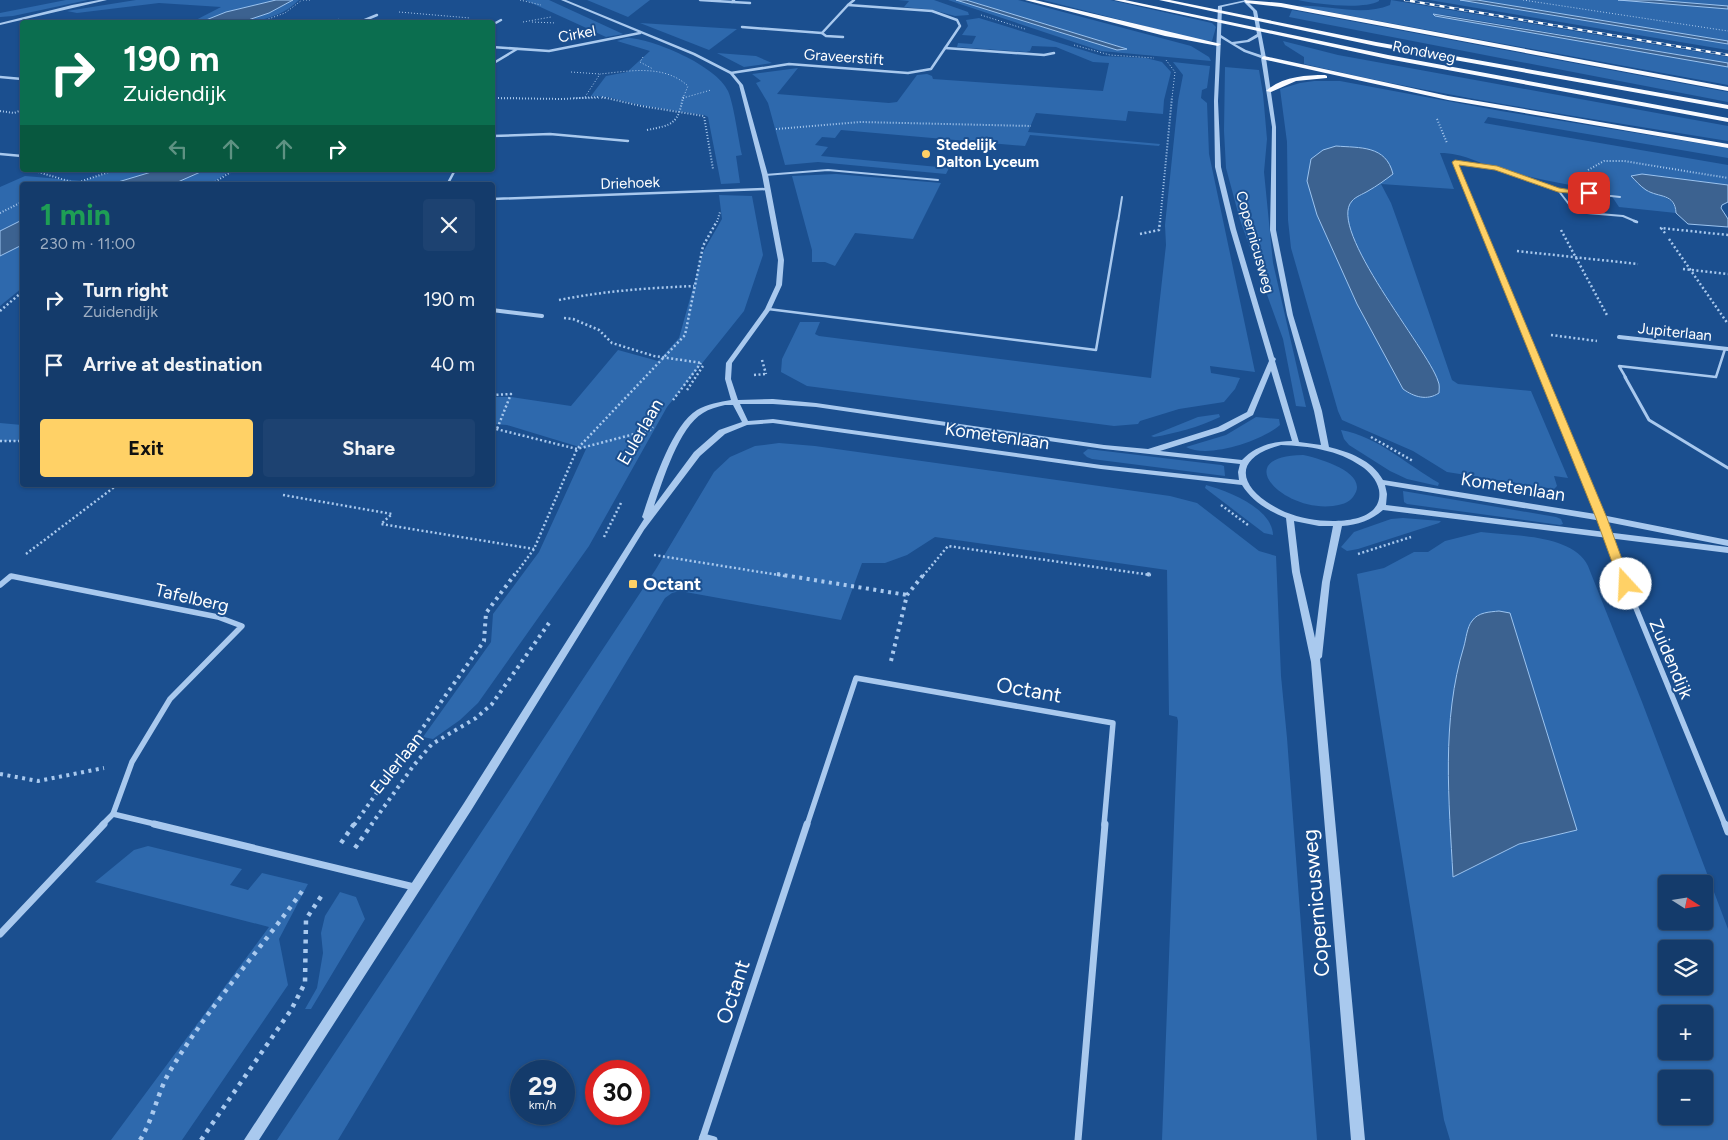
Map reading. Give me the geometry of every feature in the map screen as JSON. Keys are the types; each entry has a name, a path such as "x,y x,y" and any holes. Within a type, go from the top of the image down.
{"highway":[{"path":"1028,0 1184,38 1218,44"},
{"name":"Rondweg","path":"1118,0 1304,41 1728,120"},
{"name":"Rondweg","path":"1162,0 1482,64 1728,107"},
{"path":"1245,0 1281,5 1728,89"},
{"path":"1264,58 1358,79 1550,117 1728,146"},
{"path":"1269,91 1284,82 1300,79 1315,77 1358,79"}],"street":[{"path":"0,23 105,0"},
{"path":"563,0 694,54 731,73 741,85 764,175 781,260 779,284 768,309 729,363 728,379 735,402 746,423"},
{"path":"700,0 750,3"},
{"name":"Graveerstift","path":"822,33 854,0"},
{"path":"1217,2 1220,6 1245,0"},
{"name":"Copernicusweg","path":"1245,0 1255,11 1274,127 1273,230 1290,315 1318,410 1325,447"},
{"name":"Graveerstift","path":"731,73 788,64 908,73 920,72 931,69 960,26 957,20 932,11 848,5"},
{"name":"Copernicusweg","path":"1220,6 1216,101 1218,167 1233,229 1273,359 1296,443"},
{"path":"365,20 377,15"},
{"path":"495,23 501,20"},
{"name":"Graveerstift","path":"742,27 822,33 826,36 843,37"},
{"name":"Cirkel","path":"495,47 549,51 640,33"},
{"path":"1218,44 1248,41 1259,35"},
{"path":"1220,36 1245,51 1264,58"},
{"path":"945,48 1044,55 1054,53"},
{"path":"495,62 517,49"},
{"path":"0,77 20,79"},
{"path":"495,136 550,134 628,141"},
{"path":"0,154 20,156"},
{"name":"Zuidendijk","path":"1455,162 1602,518 1631,600 1728,832"},
{"name":"Driehoek","path":"495,199 767,189"},
{"path":"495,310 542,316"},
{"name":"Jupiterlaan","path":"1619,337 1726,349"},
{"name":"Kometenlaan","path":"1148,452 1221,429 1250,413 1273,359"},
{"name":"Kometenlaan","path":"735,402 775,401 816,405 1148,452 1243,462"},
{"name":"Eulerlaan","path":"642,529 669,456 683,429 698,412 735,402"},
{"name":"Kometenlaan","path":"746,423 773,421 806,424 1101,467 1244,483"},
{"name":"Eulerlaan","path":"251,1140 473,798 642,529 696,454 722,432 746,423"},
{"path":"1296,443 1325,447 1353,458 1365,466 1380,482 1383,499 1381,507 1365,519 1338,524 1306,521 1290,516 1261,502 1244,483 1241,472 1243,462 1248,455 1268,445 1296,443"},
{"name":"Kometenlaan","path":"1380,482 1602,518 1728,543"},
{"name":"Kometenlaan","path":"1381,507 1728,550"},
{"name":"Copernicusweg","path":"1290,516 1291,546 1298,587 1316,662 1358,1140"},
{"name":"Copernicusweg","path":"1316,662 1326,582 1338,524"},
{"path":"0,585 11,576"},
{"name":"Tafelberg","path":"0,934 113,814 132,762 170,699 242,626 218,617 11,576"},
{"name":"Octant","path":"714,1140 703,1139 856,678 1113,723 1078,1140"},
{"path":"113,814 414,887"}],"lane":[{"path":"1455,162 1497,168 1558,190 1620,197"},
{"path":"764,175 828,170 938,180"},
{"path":"1558,190 1575,212 1623,216 1637,222"},
{"path":"768,309 1096,350 1122,197"},
{"path":"1726,349 1716,378 1619,366 1649,420 1728,468"}],"path":[{"path":"265,20 285,12 302,0 312,0"},
{"path":"1524,0 1728,31"},
{"path":"391,12 562,24"},
{"path":"526,22 555,17"},
{"path":"1115,239 1159,230 1175,72 1165,59"},
{"path":"585,98 600,74 653,70 684,81 688,86 683,98 681,113 669,126 637,131 628,141"},
{"path":"683,98 714,90"},
{"path":"140,1140 149,1128 169,1072 320,865 343,840 484,642 486,613 534,549 577,449 685,335 702,246 720,216 704,116 601,97 495,98"},
{"path":"0,112 14,113 20,111"},
{"path":"1437,119 1455,162"},
{"path":"753,133 784,127 843,122 1030,126"},
{"path":"1547,185 1582,173 1604,162 1624,161 1728,178"},
{"path":"39,172 72,182"},
{"path":"78,182 108,172"},
{"path":"215,182 231,172"},
{"path":"0,213 20,203"},
{"path":"1637,222 1661,228 1728,235"},
{"path":"1558,224 1574,257 1619,337 1608,342 1572,338"},
{"path":"1661,228 1665,233"},
{"path":"1669,239 1728,324"},
{"path":"1532,252 1638,264"},
{"path":"1682,269 1728,274"},
{"path":"542,316 560,299 641,288 694,286"},
{"path":"0,312 20,294"},
{"path":"542,316 573,319 599,330 612,343 654,356 666,356 714,365 762,359"},
{"path":"671,402 701,363"},
{"name":"Eulerlaan","path":"677,404 685,393 708,383 766,374"},
{"path":"495,395 511,394 495,428 577,449 650,430 653,426"},
{"path":"0,441 20,441"},
{"path":"11,576 15,563 114,487"},
{"path":"283,496 392,514 381,524 534,549"},
{"path":"601,542 624,498"},
{"path":"886,682 907,596 948,546 1151,576"},
{"path":"658,547 652,555 907,596"},
{"name":"Eulerlaan","path":"201,1140 290,1010 305,983 306,919 315,904 414,765 432,744 476,718 492,704 552,618"},
{"path":"0,774 38,781 132,762"}],"shaded area":[{"path":"66,0 88,0 0,17 0,13"},
{"path":"136,0 276,0 226,12 206,20 196,20 221,7 159,3 77,13 67,11"},
{"path":"276,0 293,0 269,13 248,20 206,20 226,12"},
{"path":"293,0 299,0 293,6 271,17 259,20 246,20 269,13"},
{"path":"525,0 549,0 623,34 606,37"},
{"path":"587,0 650,0 628,17"},
{"path":"898,0 934,0 968,12 969,15 955,16 933,10 904,7 909,1"},
{"path":"948,0 956,0 1117,50 1127,49 966,0 1018,0 1191,46 1209,57 1211,61 1101,51"},
{"path":"956,0 966,0 1127,49 1117,50"},
{"path":"1043,0 1110,0 1212,23 1216,27 1212,41 1195,39"},
{"path":"1298,0 1379,1 1372,4 1351,6"},
{"path":"1391,0 1728,57 1728,63 1433,14 1435,16 1728,67 1728,85 1297,6 1368,10 1390,5"},
{"path":"1429,0 1460,0 1728,44 1728,50"},
{"path":"1460,0 1477,0 1728,41 1728,44"},
{"path":"1477,0 1728,0 1728,41"},
{"path":"1618,0 1654,0 1728,6 1728,9"},
{"path":"1292,10 1728,92 1728,102 1289,17"},
{"path":"1433,14 1728,63 1728,67 1435,16"},
{"path":"979,18 1102,56 1146,58 1162,62 1171,72 1164,100 1163,114 1128,111 1126,121 1036,113 1028,132 1160,144 1159,146 1030,135 1025,146 841,130 835,138 822,137 815,145 828,147 821,156 949,168 946,174 818,162 785,165 768,103 756,83 761,81 752,74 798,68 777,94 889,103 897,102 917,75 927,74 932,76 933,79 1103,91 1109,63 1093,62 1056,47 1032,46 1030,51 1026,52 957,47 958,43 972,44 976,36 962,35 968,26 966,20"},
{"path":"640,23 737,29 709,50"},
{"path":"627,38 652,43 683,55 711,72 722,82 730,97 742,155 736,156 740,183 721,184 708,117 607,97 591,96 606,76 627,72 650,51 617,41"},
{"path":"1283,41 1338,55 1728,126 1728,141 1515,106 1357,76 1304,64 1304,57 1285,45"},
{"path":"717,53 756,56 772,63 744,67"},
{"path":"1173,62 1210,66 1207,88 1202,90 1201,98 1207,103 1209,154 1255,372 1210,366 1211,373 1240,378 1235,389 1224,402 1179,409 1140,421 1138,424 1114,426 807,386 781,372 782,359 800,322 820,322 815,334 819,336 1151,378 1166,245 1165,225 1178,101 1183,75"},
{"path":"1225,67 1259,70 1267,139 1264,172 1273,263 1306,407 1296,406 1283,339 1240,220 1226,168 1224,131"},
{"path":"1340,81 1501,111 1728,148 1728,158 1488,117 1484,123 1728,165 1728,185 1652,175 1647,191 1670,200 1676,213 1619,207 1609,192 1606,191 1525,176 1449,153 1440,153 1454,189 1381,184 1391,203 1452,380 1458,384 1531,391 1568,478 1554,476 1557,486 1554,489 1447,472 1413,451 1342,420 1291,248 1288,220 1287,142 1280,89 1300,83","holes":["1380,184 1351,202 1348,218 1354,241 1367,266 1421,350 1434,374 1439,393 1426,398 1403,389 1357,304 1317,215"]},
{"path":"1336,146 1371,150 1385,158 1390,165 1393,174 1353,200 1348,215 1353,236 1365,262 1417,343 1438,381 1439,393 1430,397 1421,397 1403,389 1357,304 1317,215 1307,181 1311,159 1323,150"},
{"path":"110,172 151,172 118,182 20,182 20,221 0,231 0,187 25,176 83,181"},
{"path":"151,172 200,172 178,182 118,182"},
{"path":"200,172 228,172 213,182 178,182"},
{"path":"836,174 941,183 913,239 855,233 835,266 825,262 812,262 812,250 792,176"},
{"path":"1642,174 1728,185 1728,202 1722,205 1721,208 1728,219 1728,227 1688,224 1676,213 1673,202 1666,197 1646,190 1631,176"},
{"path":"719,195 752,196 763,255 744,311 667,407 589,546 478,703 460,720 433,739 423,737 491,642 493,614 539,552 586,449 507,425 495,424 495,397 511,397 571,406 618,350 658,361 679,338 703,252 722,219"},
{"path":"20,221 20,246 0,256 0,231"},
{"path":"20,246 20,290 0,306 0,256"},
{"path":"1219,414 1220,417 1196,427 1154,437 1151,436 1198,417"},
{"path":"1256,417 1279,419 1280,425 1261,437 1221,450 1207,451 1186,447 1226,435"},
{"path":"0,423 20,425 20,441 0,441"},
{"path":"1341,430 1380,445 1439,483 1438,486 1407,479 1390,471 1349,445 1344,439"},
{"path":"779,443 815,446 1170,496 1197,503 1259,551 1276,556 1281,676 1317,1140 1162,1140 1178,721 1177,717 1169,715 1167,570 935,537 907,555 885,563 862,563 841,620 680,591 672,593 665,598 338,1140 277,1140 656,569 714,472 730,457 755,446"},
{"path":"1088,449 1221,465 1224,466 1225,476 1092,459 1083,453"},
{"path":"1303,455 1330,463 1349,474 1355,481 1357,488 1353,497 1349,501 1336,506 1314,506 1296,501 1282,493 1271,483 1267,473 1269,464 1281,458"},
{"path":"1206,485 1237,496 1257,509 1271,525 1273,535 1264,533 1205,488"},
{"path":"1403,491 1556,517 1561,519 1563,524 1407,504 1404,502"},
{"path":"1391,519 1441,521 1358,549 1347,551 1341,547 1354,532"},
{"path":"1481,532 1540,538 1556,542 1580,556 1588,566 1708,875 1658,875 1658,930 1713,930 1713,889 1728,929 1728,1140 1450,1140 1444,1120 1357,574 1384,568 1414,552 1428,552 1445,541","holes":["1472,621 1577,830 1519,844 1453,877 1448,787 1450,726 1460,661"]},
{"path":"1499,611 1510,613 1577,830 1519,844 1453,877 1448,761 1452,703 1457,674 1470,624 1481,614"},
{"path":"148,846 242,869 230,885 248,890 262,873 308,884 279,939 288,985 182,1140 111,1140 269,927 95,882 134,850"},
{"path":"340,892 356,897 365,919 311,1009 305,1009 317,988 323,953 321,933 325,916"}],"railway":[{"path":"1405,0 1728,55"}],"place":[{"name":"Stedelijk Dalton Lyceum","path":"926,154"},
{"name":"Octant","path":"633,584"}],"route":[{"path":"1589,193 1558,190 1519,174 1497,168 1455,162 1602,518 1626,584"}]}
